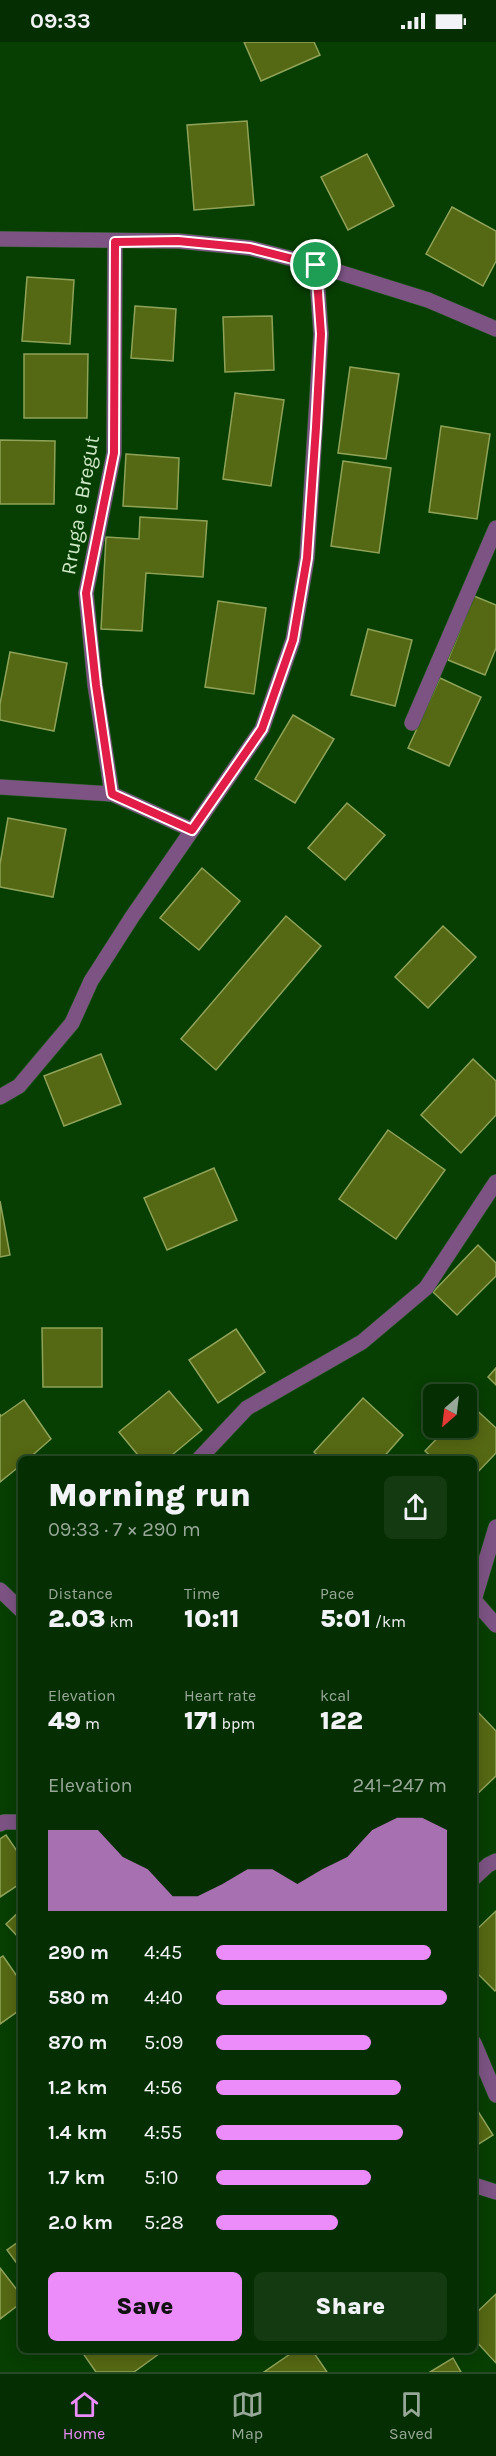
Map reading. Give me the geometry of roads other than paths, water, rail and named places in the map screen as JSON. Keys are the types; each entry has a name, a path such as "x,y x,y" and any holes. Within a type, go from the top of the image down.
{"lane":[{"path":"0,239 178,241 250,248 316,265 428,300 496,329"},
{"name":"Rruga e Bregut","path":"112,794 96,685 86,593 114,453 115,242"},
{"path":"0,1097 19,1086 72,1023 91,981 132,917 262,729 293,640 307,558 321,334 316,265"},
{"path":"412,723 496,528"},
{"path":"0,787 112,794 192,830"},
{"path":"202,1456 247,1408 362,1342 426,1288 496,1182"},
{"path":"477,1590 496,1527"},
{"path":"0,1590 18,1607"},
{"path":"477,1603 496,1625"},
{"path":"0,1824 18,1822"},
{"path":"477,1875 496,1861"},
{"path":"477,2050 496,2095"},
{"path":"477,2186 496,2192"}]}
